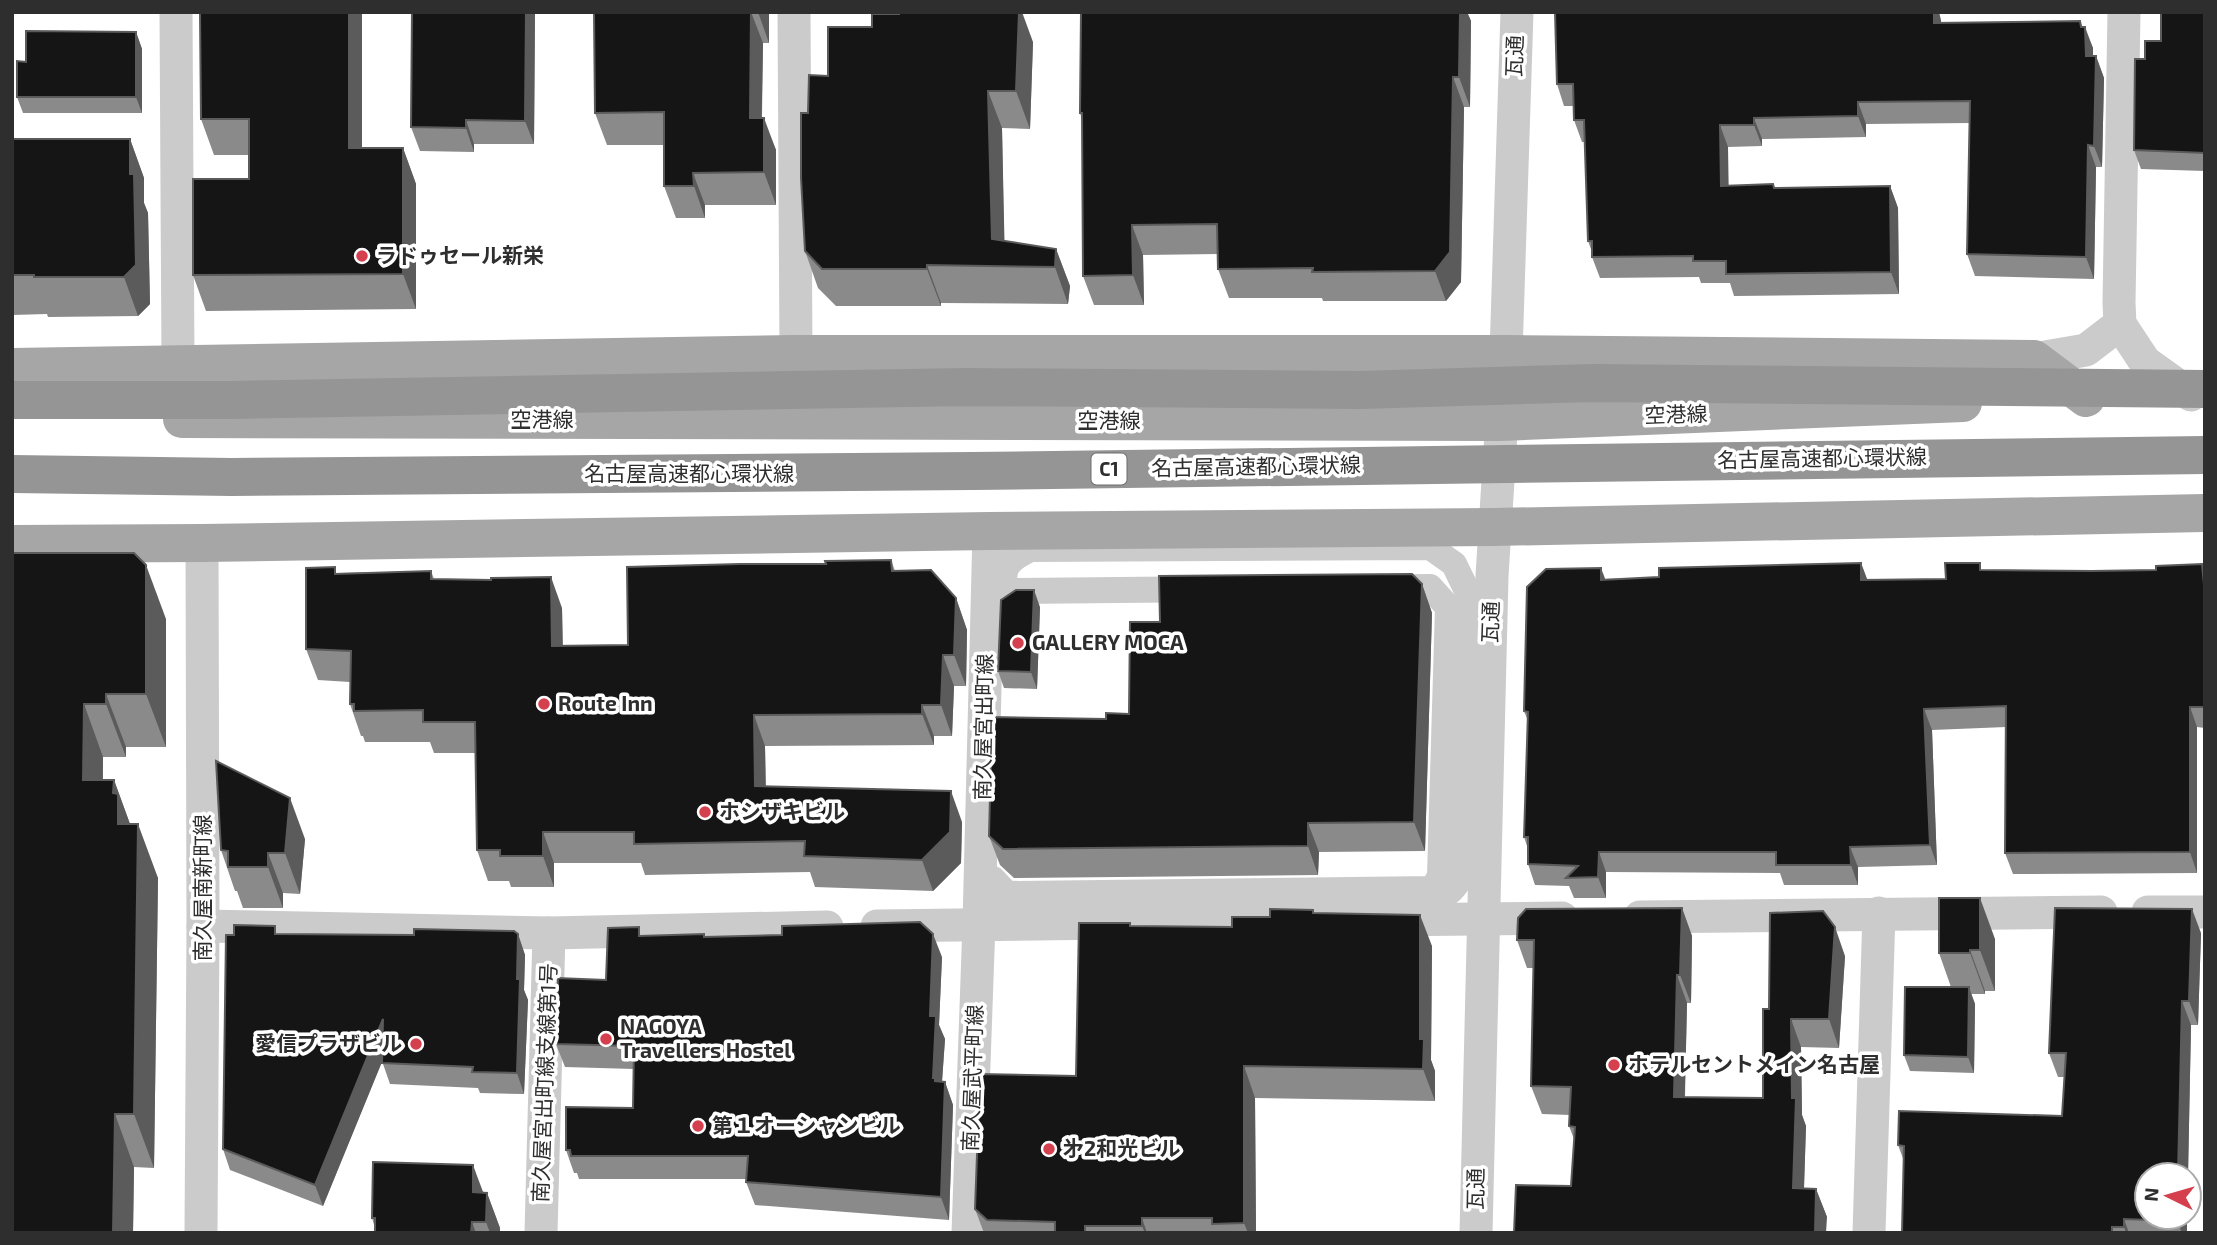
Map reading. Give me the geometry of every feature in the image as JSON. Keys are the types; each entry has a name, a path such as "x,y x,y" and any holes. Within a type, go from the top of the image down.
{"highway":[{"path":"12,400 245,400 967,387 1361,390 1593,383 2202,395"},
{"name":"名古屋高速都心環状線","path":"12,474 246,477 958,472 2205,455"}],"main road":[{"path":"12,367 796,354 1506,354 2034,359 2086,398"},
{"name":"空港線","path":"12,419 1500,422 2202,395"},
{"path":"12,544 1493,527 2205,513"}],"street":[{"path":"176,12 178,363"},
{"path":"794,12 796,354"},
{"name":"瓦通","path":"1476,1233 1493,527 1506,354 1517,12"},
{"path":"2124,12 2120,324 2144,362 2202,395"},
{"path":"2034,359 2086,351 2120,324"},
{"name":"南久屋宮出町線","path":"979,923 989,531"},
{"name":"南久屋南新町線","path":"201,1233 202,543"},
{"path":"1430,547 1454,564 1471,599 1465,871 1459,883 1441,899 1432,902 998,906 992,900 993,879 1007,894 1433,889 1440,876 1448,607 1430,587 1016,591 1004,601 1004,572 1010,560 1030,549 1430,547"},
{"path":"203,926 549,933 979,923 2205,912"},
{"path":"1869,1233 1879,913"},
{"name":"南久屋武平町線","path":"968,1233 979,923"},
{"name":"南久屋宮出町線支線第1号","path":"541,1233 549,933"}],"building":[{"path":"200,12 349,12 349,148 403,148 403,274 193,275 193,179 249,179 249,119 201,119"},
{"path":"412,12 526,12 525,121 466,120 466,128 411,127"},
{"path":"594,12 751,12 750,118 764,118 764,172 693,173 694,186 664,186 664,112 595,113"},
{"path":"1019,12 1016,91 988,91 992,239 1056,249 1055,267 927,265 927,269 822,269 805,251 801,113 808,113 809,75 828,76 828,27 872,27 872,14"},
{"path":"1081,12 1460,12 1459,77 1453,77 1450,252 1435,271 1312,272 1313,268 1218,269 1217,224 1132,225 1133,275 1083,276"},
{"path":"1555,12 1934,12 1934,23 2080,21 2081,27 2085,27 2086,56 2096,56 2094,146 2088,145 2086,257 1967,254 1970,101 1858,102 1858,116 1754,118 1754,125 1720,125 1721,186 1890,186 1891,272 1726,274 1726,261 1693,261 1693,256 1592,257 1592,241 1588,241 1584,120 1574,120 1573,84 1557,84"},
{"path":"2161,12 2205,12 2205,153 2134,150 2135,59 2145,59 2145,41 2161,41"},
{"path":"26,31 136,32 136,97 17,97 17,61 26,62"},
{"path":"12,139 130,139 130,174 134,174 136,265 124,277 12,275"},
{"path":"12,553 134,553 146,565 146,694 106,694 106,704 84,704 83,780 114,780 113,793 118,794 118,824 138,824 134,1114 115,1114 113,1233 12,1233"},
{"path":"891,560 892,571 931,570 956,598 954,655 943,655 941,705 922,705 922,714 754,715 755,786 951,791 950,832 922,860 804,856 805,841 634,844 634,832 543,832 543,856 500,856 500,850 477,850 475,722 423,722 423,710 354,711 354,704 350,704 351,651 306,649 306,568 335,567 335,574 431,571 431,579 551,577 552,646 628,645 627,567 826,564 825,561"},
{"path":"1861,563 1861,580 1946,579 1945,563 1980,563 1980,570 2092,571 2156,570 2156,566 2202,564 2205,595 2205,707 2190,707 2190,852 2005,853 2006,706 1924,709 1930,845 1850,847 1851,865 1776,865 1776,852 1599,852 1598,877 1566,878 1578,866 1528,864 1528,837 1524,837 1528,712 1524,711 1527,587 1546,569 1601,568 1601,580 1659,577 1659,568"},
{"path":"1412,574 1422,584 1414,822 1308,823 1308,846 1003,849 989,836 992,717 1106,719 1106,713 1129,714 1130,622 1160,622 1159,576"},
{"path":"1016,590 1034,590 1031,672 998,671 1001,600"},
{"path":"216,761 290,798 285,853 268,853 268,867 228,867 228,851 221,850"},
{"path":"1939,898 1980,898 1980,950 1970,950 1970,953 1939,953"},
{"path":"1682,908 1680,975 1677,975 1674,1097 1763,1098 1763,1009 1769,1009 1770,913 1823,911 1835,927 1829,1019 1791,1019 1792,1098 1796,1098 1793,1188 1816,1189 1815,1233 1514,1233 1516,1185 1571,1186 1575,1127 1569,1126 1571,1087 1531,1086 1534,940 1517,940 1518,918 1526,909"},
{"path":"2055,908 2192,909 2189,1001 2182,1001 2178,1161 2133,1161 2133,1219 2124,1219 2124,1227 2112,1227 2112,1233 1902,1233 1904,1146 1898,1145 1899,1111 2062,1116 2066,1053 2049,1053"},
{"path":"1270,909 1313,910 1313,913 1420,915 1420,1039 1424,1039 1423,1069 1244,1066 1244,1223 1212,1224 1212,1218 1142,1218 1142,1226 1085,1226 1085,1233 1055,1233 1055,1222 987,1220 975,1209 980,1074 1076,1076 1079,923 1232,927 1232,917 1270,917"},
{"path":"920,922 933,934 930,1016 936,1016 933,1078 935,1081 945,1082 941,1197 746,1182 748,1156 571,1156 570,1150 566,1150 566,1107 633,1108 634,1046 556,1044 558,978 606,980 608,928 639,927 639,936 704,934 704,937 782,935 782,926"},
{"path":"234,925 275,926 275,934 414,935 414,929 514,931 518,934 517,979 520,979 517,1073 472,1072 473,1067 382,1063 383,1019 315,1185 223,1149 226,935 234,935"},
{"path":"1905,987 1969,987 1968,1057 1904,1055"},
{"path":"373,1162 473,1165 473,1192 487,1193 486,1222 472,1222 471,1233 375,1233 375,1218 372,1218"}],"place":[{"name":"ラドゥセール新栄","path":"362,256"},
{"name":"GALLERY MOCA","path":"1018,643"},
{"name":"Route Inn","path":"544,704"},
{"name":"ホシザキビル","path":"705,812"},
{"name":"NAGOYA Travellers Hostel","path":"606,1039"},
{"name":"愛信プラザビル","path":"416,1044"},
{"name":"ホテルセントメイン名古屋","path":"1614,1065"},
{"name":"第１オーシャンビル","path":"698,1126"},
{"name":"㐧2和光ビル","path":"1049,1149"}]}
